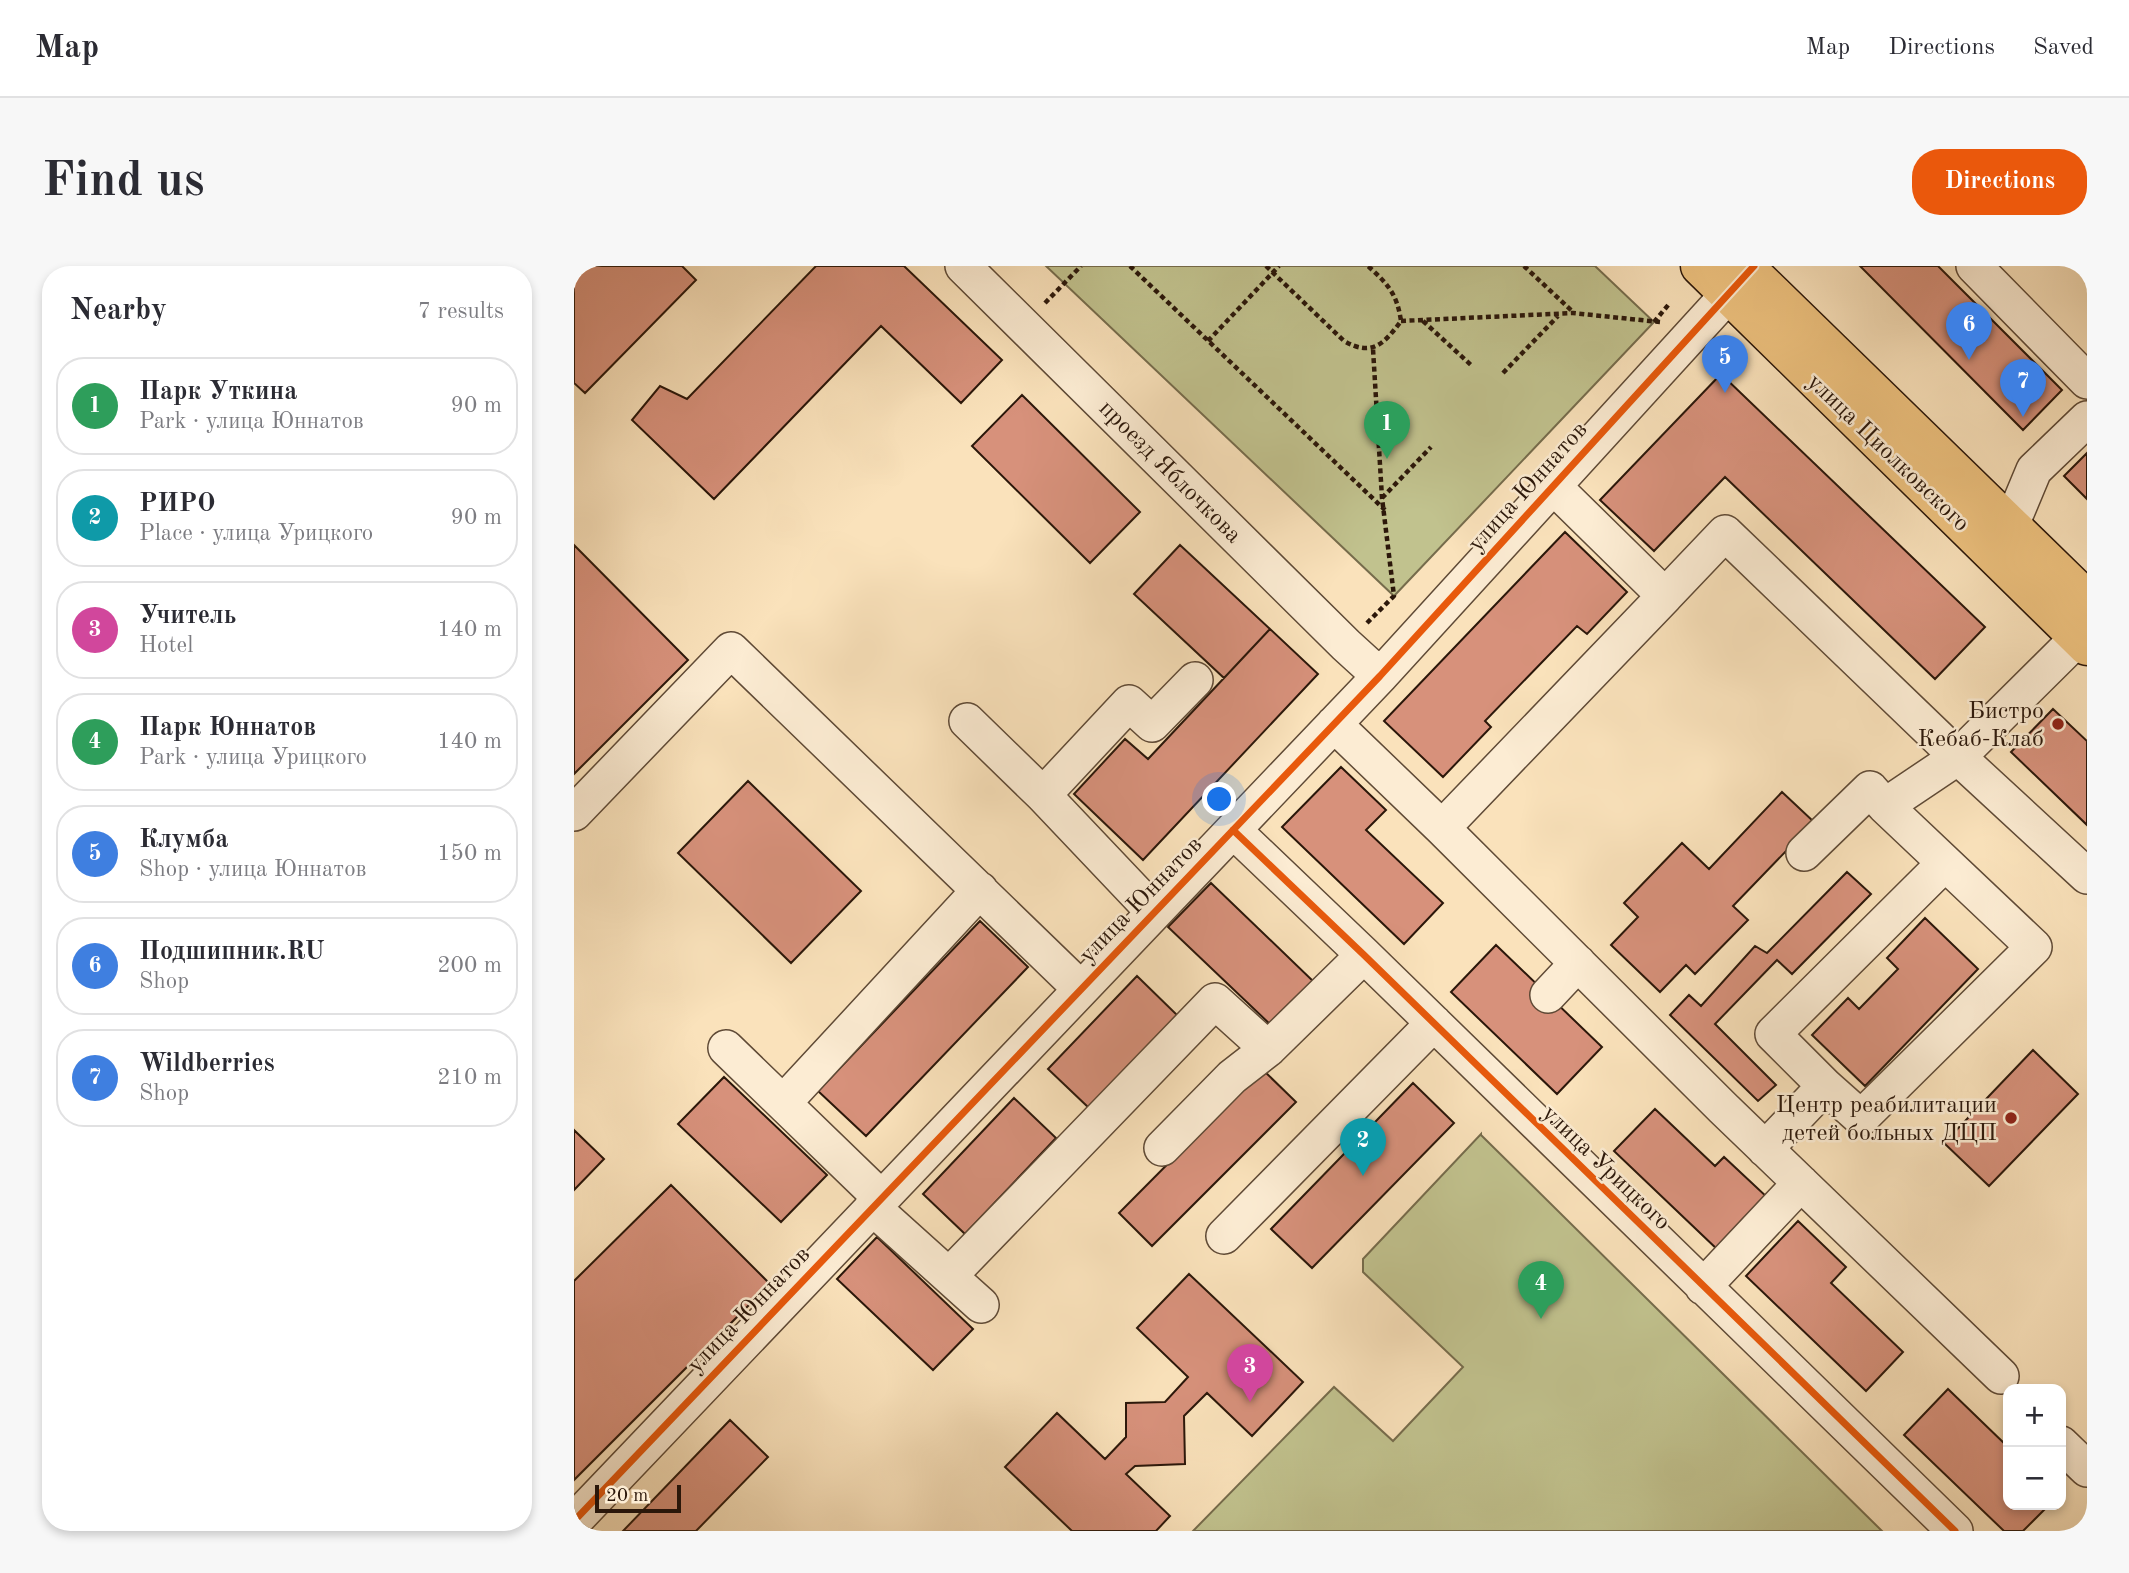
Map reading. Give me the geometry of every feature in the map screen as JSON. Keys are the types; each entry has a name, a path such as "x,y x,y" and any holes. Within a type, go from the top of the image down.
{"main road":[{"name":"улица Циолковского","path":"1700,266 1744,274 2087,600"},
{"name":"улица Циолковского","path":"1744,274 2084,637"}],"street":[{"name":"проезд Яблочкова","path":"963,266 1380,676"},
{"path":"1973,266 2087,382"},
{"name":"улица Юннатов","path":"574,1521 1380,676 1744,274"},
{"path":"2011,525 2034,470 2087,419"},
{"path":"1553,486 1665,596"},
{"path":"1442,828 1726,533 1958,757 2087,876"},
{"path":"1885,806 1958,757 2084,637"},
{"path":"574,813 731,650 1081,989"},
{"path":"1043,796 1129,704 1152,724 1195,680"},
{"path":"967,721 1154,912"},
{"path":"1334,724 1765,1149 2001,1376"},
{"path":"1804,853 1870,789 2034,947 1861,1118 1773,1034 1945,863"},
{"name":"улица Урицкого","path":"1233,830 1955,1531"},
{"path":"784,1102 980,890"},
{"path":"1162,1148 1232,1077 1269,1049 1364,955"},
{"path":"1548,995 1578,963"},
{"path":"949,1276 1215,1001 1269,1049"},
{"path":"1224,1236 1434,1023"},
{"path":"726,1048 784,1102 877,1203 981,1305"},
{"path":"1765,1149 1825,1086"},
{"path":"1703,1287 1801,1184"},
{"path":"2064,1447 2087,1469"}],"path":[{"path":"1024,325 1081,266"},
{"path":"1130,266 1385,510"},
{"path":"1266,266 1344,341 1357,348 1373,349 1388,338 1401,321 1398,302 1386,282 1368,266"},
{"path":"1208,341 1279,266"},
{"path":"1524,266 1573,313"},
{"path":"1654,322 1669,304"},
{"path":"1401,321 1573,313 1654,322 1703,321"},
{"path":"1503,373 1559,315"},
{"path":"1423,320 1471,365"},
{"path":"1346,645 1394,596 1382,498 1373,349"},
{"path":"1382,498 1431,447"}],"green space":[{"path":"1046,266 1595,266 1654,322 1394,596"},
{"path":"1481,1134 1882,1531 1193,1531 1334,1387 1393,1441 1463,1367 1363,1272 1363,1259"}],"building":[{"path":"574,266 682,266 696,280 585,393 574,383"},
{"path":"816,266 904,266 1002,360 961,403 881,326 714,499 632,420 660,386 687,399"},
{"path":"1860,266 1938,266 2062,390 2023,430"},
{"path":"1721,374 1985,627 1935,679 1725,477 1654,551 1600,500"},
{"path":"1022,395 1140,512 1090,563 972,446"},
{"path":"2087,453 2087,499 2064,476"},
{"path":"1565,532 1627,592 1587,634 1577,626 1485,721 1491,727 1443,777 1384,721"},
{"path":"574,545 688,660 574,774"},
{"path":"1180,545 1270,629 1224,678 1134,594"},
{"path":"1270,629 1318,674 1143,860 1074,794 1125,739 1148,759"},
{"path":"2053,709 2087,741 2087,825 2011,752"},
{"path":"1341,767 1386,810 1366,830 1443,903 1404,944 1282,827"},
{"path":"748,781 861,891 791,963 678,853"},
{"path":"1782,792 1814,822 1733,906 1748,920 1695,974 1686,965 1660,992 1611,945 1638,917 1624,903 1682,843 1709,869"},
{"path":"1847,872 1871,894 1792,974 1777,960 1715,1024 1776,1085 1758,1101 1670,1015 1689,995 1701,1006 1755,946 1767,953"},
{"path":"1211,883 1315,983 1273,1027 1168,927"},
{"path":"1925,918 1978,969 1865,1086 1812,1035 1848,998 1859,1009 1898,969 1887,958"},
{"path":"980,921 1028,967 866,1136 818,1091"},
{"path":"1496,945 1602,1047 1557,1094 1451,992"},
{"path":"1137,976 1177,1015 1089,1108 1048,1069"},
{"name":"Центр реабилитации детей больных ДЦП","path":"2033,1050 2078,1094 1989,1186 1944,1143"},
{"path":"1262,1069 1296,1102 1152,1246 1119,1213"},
{"path":"724,1077 827,1175 781,1222 678,1124"},
{"path":"1413,1083 1454,1123 1312,1268 1271,1229"},
{"path":"1014,1098 1056,1138 965,1234 923,1194"},
{"path":"1655,1109 1715,1166 1724,1157 1769,1199 1719,1251 1614,1151"},
{"path":"574,1130 604,1159 574,1190"},
{"path":"671,1185 770,1284 574,1480 574,1281"},
{"path":"1798,1221 1846,1267 1831,1283 1903,1352 1866,1391 1746,1276"},
{"path":"877,1237 973,1329 933,1370 837,1279"},
{"path":"1189,1274 1303,1382 1252,1436 1207,1393 1184,1416 1185,1464 1135,1466 1126,1474 1170,1516 1156,1531 1072,1531 1005,1467 1057,1413 1105,1459 1126,1437 1126,1403 1165,1402 1188,1377 1137,1328"},
{"path":"1948,1389 2003,1442 2003,1510 2044,1510 2023,1531 2004,1531 1904,1435"},
{"path":"730,1420 768,1457 696,1531 623,1531"}],"cycle path":[{"path":"574,1521 1380,676 1754,266"},
{"path":"1233,830 1955,1531"}],"place":[{"name":"Подшипник.RU","path":"1969,360"},
{"name":"Клумба","path":"1725,393"},
{"name":"Wildberries","path":"2023,417"},
{"name":"Парк Уткина","path":"1387,459"},
{"name":"Бистро Кебаб-Клаб","path":"2058,724"},
{"name":"Центр реабилитации детей больных ДЦП","path":"2011,1118"},
{"name":"РИРО","path":"1363,1176"},
{"name":"Парк Юннатов","path":"1541,1319"},
{"name":"Учитель","path":"1250,1402"}]}
